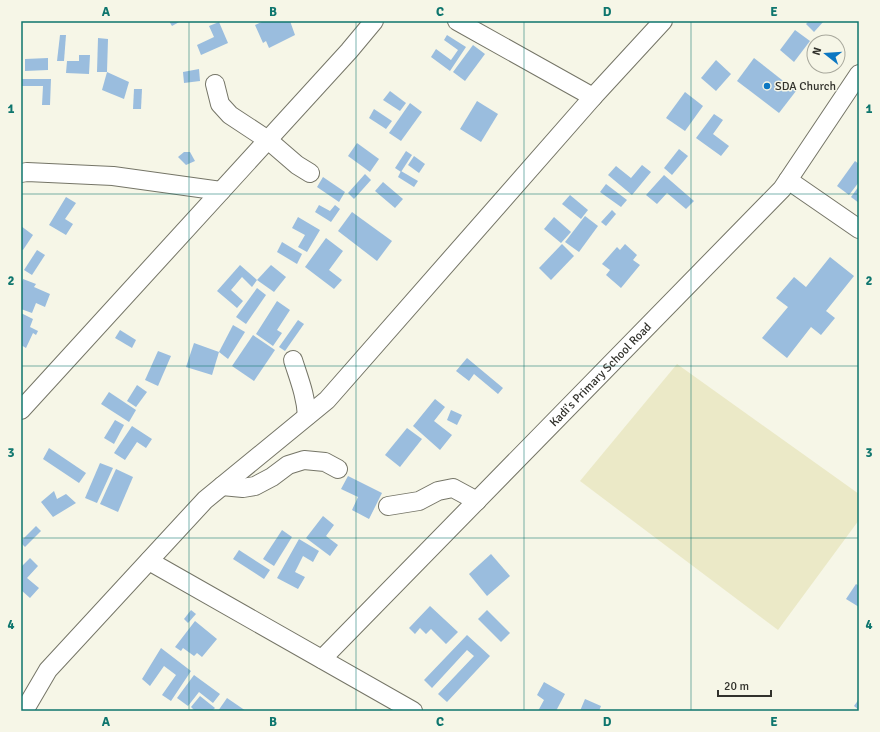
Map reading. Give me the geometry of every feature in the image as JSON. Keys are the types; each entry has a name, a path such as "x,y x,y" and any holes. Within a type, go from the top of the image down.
{"street":[{"path":"21,410 349,51 374,21"},
{"path":"457,21 592,97"},
{"path":"24,711 48,670 205,500 327,400 592,97 663,21"},
{"name":"Kadi's Primary School Road","path":"322,659 782,189 859,74"},
{"path":"215,84 220,104 230,115 268,140 297,165 310,173"},
{"path":"21,173 113,176 221,191"},
{"path":"788,180 859,229"},
{"path":"293,360 306,404 307,416"},
{"path":"222,486 243,488 255,486 272,477 288,465 304,460 325,462 338,469"},
{"path":"388,506 420,501 438,491 453,488 477,501"},
{"path":"149,561 413,711"}],"shaded area":[{"path":"677,364 859,494 859,520 778,630 580,481"}],"building":[{"path":"169,21 181,21 172,26"},
{"path":"264,21 290,21 295,35 269,48 266,41 263,43 255,25"},
{"path":"809,21 824,21 814,32 806,24"},
{"path":"219,22 228,43 201,55 197,45 214,37 209,26"},
{"path":"795,30 806,38 806,46 794,62 780,50"},
{"path":"60,35 66,35 64,61 57,61"},
{"path":"447,35 466,47 450,71 431,57 436,49 451,60 458,50 444,40"},
{"path":"98,38 108,39 107,72 97,72"},
{"path":"473,45 485,54 465,81 453,72"},
{"path":"79,55 90,55 89,74 66,73 67,61 79,61"},
{"path":"48,58 48,70 25,71 25,59"},
{"name":"SDA Church","path":"754,58 796,91 779,113 737,81"},
{"path":"716,60 731,74 716,91 701,78"},
{"path":"199,69 200,81 184,83 183,72"},
{"path":"107,72 129,82 124,99 102,90"},
{"path":"21,79 51,79 50,105 42,105 43,86 21,86"},
{"path":"134,89 142,89 141,109 133,109"},
{"path":"390,91 406,103 400,111 383,100"},
{"path":"685,92 703,106 685,131 666,118"},
{"path":"477,101 498,114 481,142 460,129"},
{"path":"410,103 422,112 401,141 389,133"},
{"path":"374,109 392,121 386,129 369,118"},
{"path":"714,114 723,120 713,134 729,146 721,156 696,138"},
{"path":"357,143 379,159 370,172 348,156"},
{"path":"679,149 688,156 672,175 664,168"},
{"path":"406,151 412,155 401,172 395,168"},
{"path":"184,152 190,152 195,161 186,165 178,157"},
{"path":"414,156 425,164 419,173 408,165"},
{"path":"855,161 859,164 859,182 849,195 837,186"},
{"path":"642,165 651,172 632,195 608,175 616,166 631,178"},
{"path":"401,171 418,181 414,187 398,177"},
{"path":"365,174 371,180 354,199 348,193"},
{"path":"664,175 694,201 686,209 667,193 657,204 646,195"},
{"path":"323,177 345,192 339,202 317,187"},
{"path":"383,182 403,199 395,208 375,191"},
{"path":"606,184 627,200 621,207 600,192"},
{"path":"859,186 859,203 851,197"},
{"path":"570,195 588,210 581,219 562,204"},
{"path":"66,197 76,203 65,219 73,224 66,235 49,225"},
{"path":"319,205 330,211 335,205 340,209 331,222 315,212"},
{"path":"612,210 616,214 606,226 601,222"},
{"path":"352,212 392,241 377,261 338,231"},
{"path":"585,216 598,226 579,252 565,242"},
{"path":"298,217 320,230 307,252 298,247 305,235 292,228"},
{"path":"554,217 571,232 561,243 544,229"},
{"path":"21,226 33,235 23,250 21,249"},
{"path":"326,238 343,251 329,270 342,280 334,289 305,267"},
{"path":"282,242 302,254 297,264 277,252"},
{"path":"562,244 574,256 551,280 539,268"},
{"path":"625,244 637,255 633,260 640,265 621,288 606,275 610,270 602,264 617,247 620,250"},
{"path":"37,250 45,255 32,275 24,270"},
{"path":"830,257 854,276 826,311 835,318 821,335 811,327 787,358 762,338 788,307 776,298 794,277 806,287"},
{"path":"240,265 257,280 252,287 242,277 231,290 243,301 237,308 217,291"},
{"path":"271,265 286,277 274,292 257,280"},
{"path":"23,279 36,284 34,287 50,294 45,307 36,303 32,313 21,309 21,284"},
{"path":"257,288 266,295 246,324 236,317"},
{"path":"277,301 290,310 277,330 282,333 273,346 256,334"},
{"path":"21,313 33,319 30,327 38,331 36,335 33,333 26,348 21,345"},
{"path":"298,320 304,324 285,351 279,347"},
{"path":"233,325 245,332 228,359 219,352"},
{"path":"120,330 136,340 132,348 115,338"},
{"path":"253,335 275,350 254,381 232,366"},
{"path":"194,343 219,352 212,375 186,367"},
{"path":"158,351 171,356 158,386 145,380"},
{"path":"467,358 503,388 498,394 474,374 469,381 456,371"},
{"path":"137,385 147,392 136,407 127,401"},
{"path":"109,392 136,410 129,422 101,404"},
{"path":"435,399 445,407 434,421 452,435 440,450 413,426"},
{"path":"451,410 462,415 457,425 447,420"},
{"path":"115,420 124,425 114,444 104,438"},
{"path":"132,426 152,439 146,448 137,442 125,460 114,453"},
{"path":"407,428 422,439 400,467 385,455"},
{"path":"49,448 86,473 79,483 43,459"},
{"path":"100,463 113,468 97,503 85,498"},
{"path":"116,469 133,477 118,512 100,504"},
{"path":"348,476 382,493 369,519 352,510 358,497 341,489"},
{"path":"54,491 57,499 66,494 76,503 53,517 41,502"},
{"path":"323,516 334,525 326,536 338,545 330,556 306,538"},
{"path":"36,526 41,531 25,547 21,541"},
{"path":"282,530 292,537 274,566 263,559"},
{"path":"299,539 319,551 313,562 303,556 295,572 305,577 298,589 277,578"},
{"path":"239,550 270,570 264,579 233,559"},
{"path":"491,554 510,576 487,596 469,574"},
{"path":"30,558 38,566 27,578 39,588 30,598 21,590 21,567"},
{"path":"856,584 859,586 859,607 846,599"},
{"path":"430,606 458,632 446,644 431,629 426,634 420,628 415,634 409,628"},
{"path":"191,610 196,614 188,623 184,619"},
{"path":"487,610 510,633 501,642 478,619"},
{"path":"195,621 217,639 202,657 197,653 194,656 183,648 181,651 175,647"},
{"path":"467,635 490,656 447,702 438,694 474,656 467,650 432,688 424,680"},
{"path":"161,648 191,671 171,701 162,695 176,675 164,666 150,686 142,679"},
{"path":"194,675 220,694 213,703 199,692 188,706 177,698"},
{"path":"544,682 565,694 556,711 538,711 544,700 537,695"},
{"path":"200,696 215,708 212,711 195,711 191,707"},
{"path":"227,698 246,711 218,711"},
{"path":"585,699 601,706 599,711 580,711"},
{"path":"859,699 859,710 854,706"}],"place":[{"name":"SDA Church","path":"767,86"}]}
